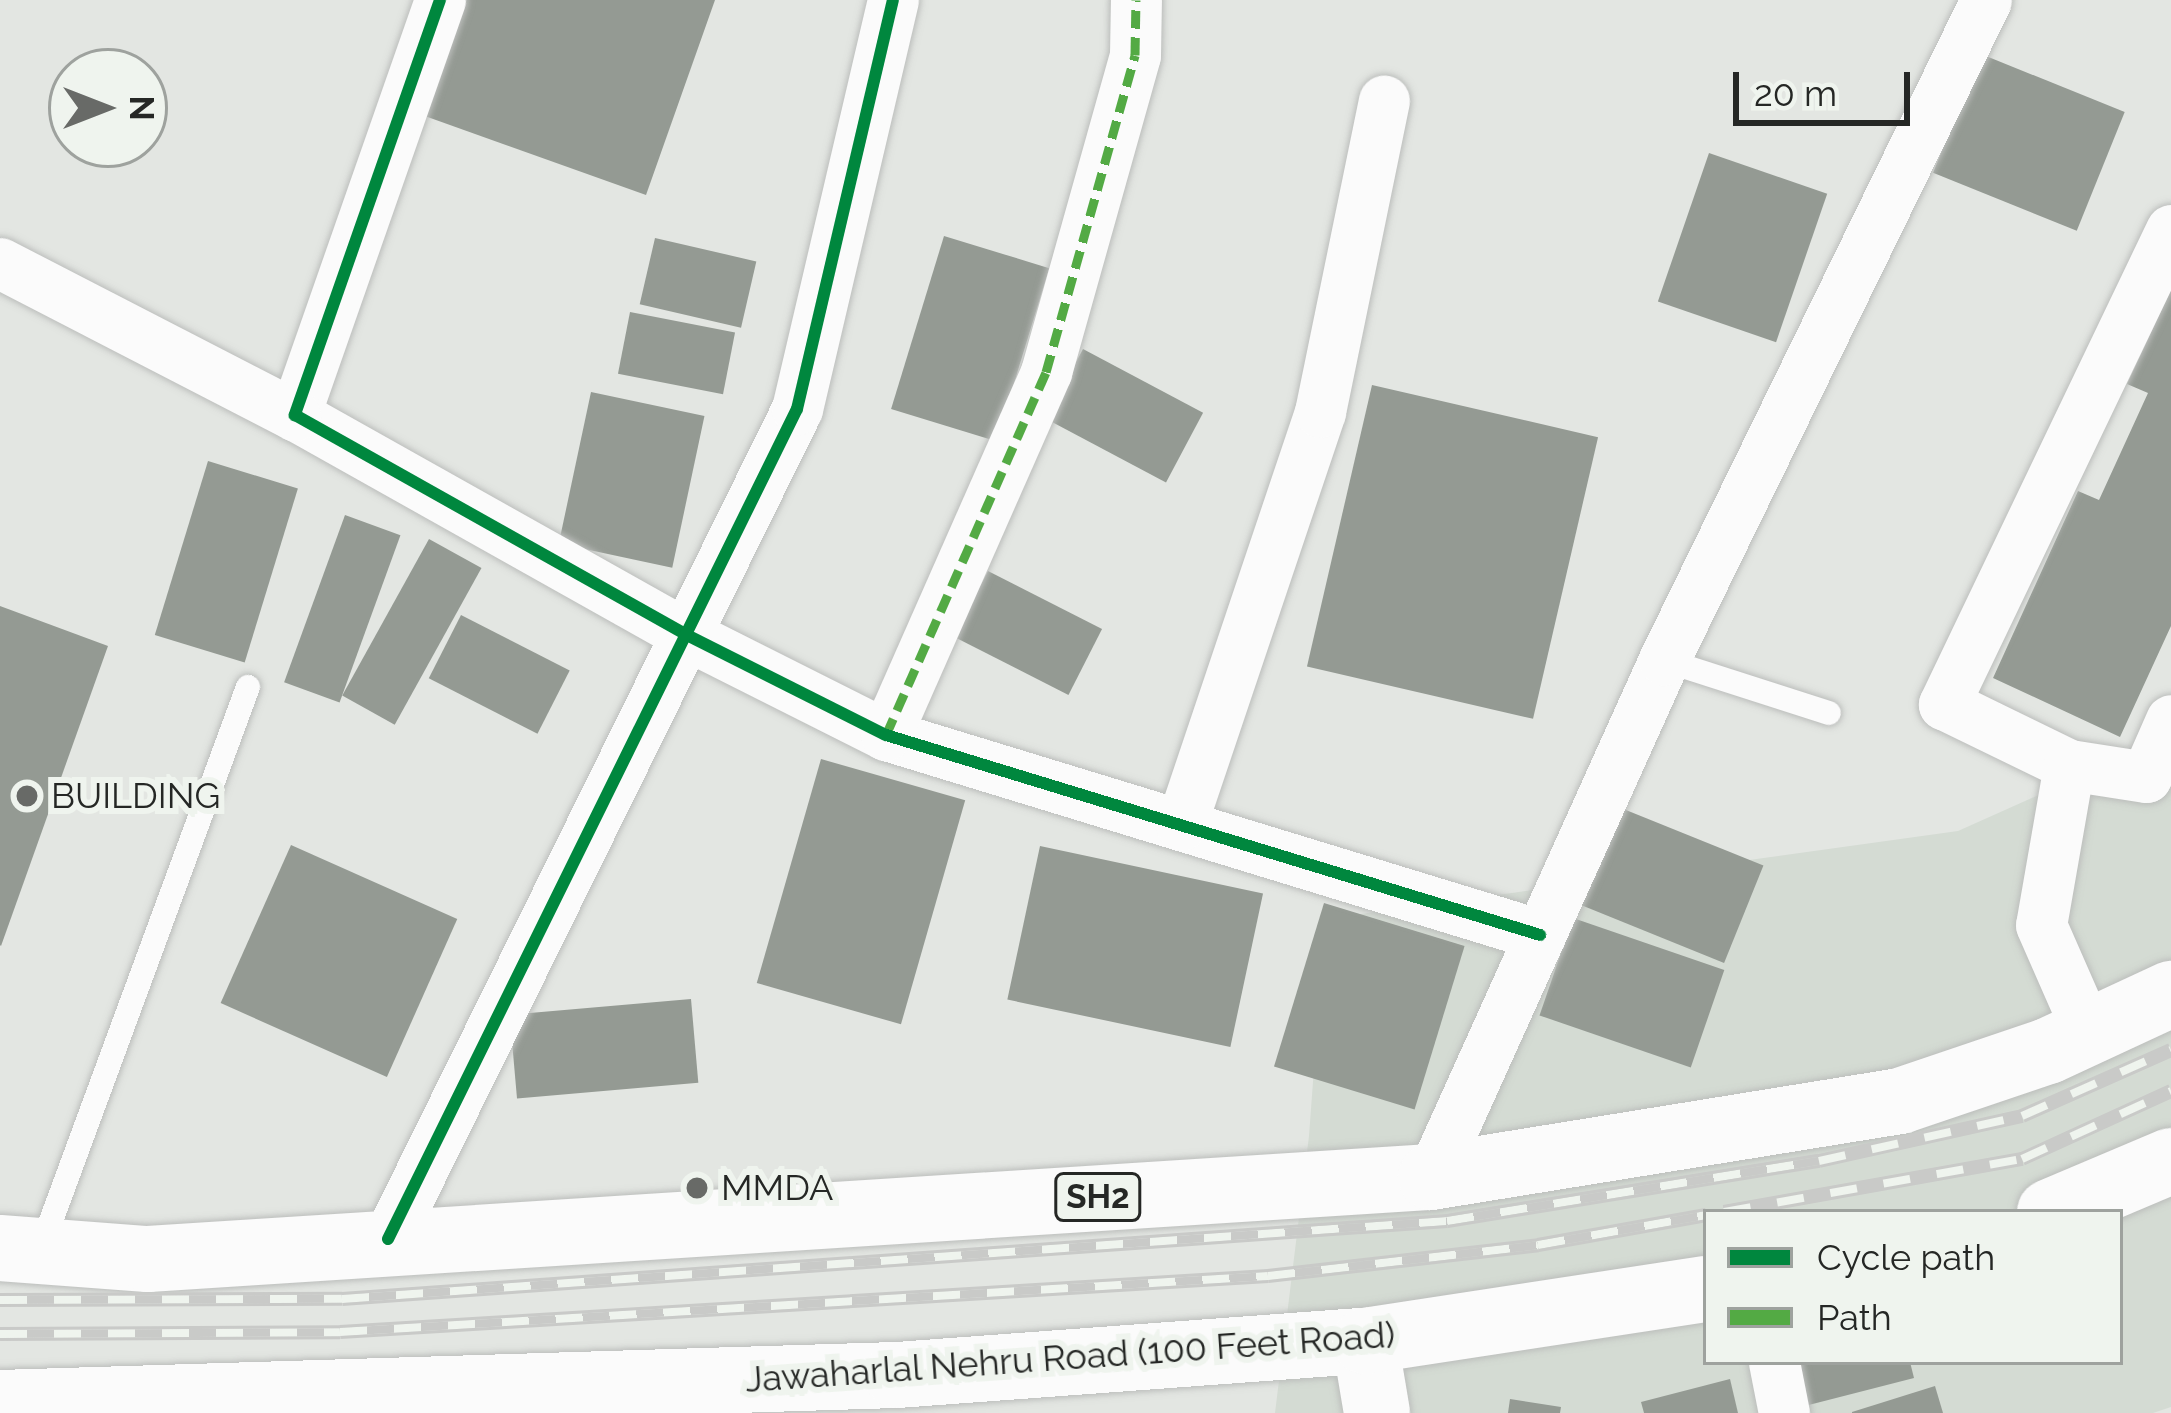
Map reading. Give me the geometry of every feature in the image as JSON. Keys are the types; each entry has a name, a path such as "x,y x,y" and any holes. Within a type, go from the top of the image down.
{"main road":[{"name":"SH2","path":"20,1249 148,1258 388,1239 1432,1177 1900,1101 2088,1032 2171,994"},
{"path":"2057,1209 2167,1165"},
{"name":"Jawaharlal Nehru Road (100 Feet Road)","path":"0,1403 130,1408 890,1394 1364,1341 1703,1289"},
{"path":"1364,1341 1377,1413"}],"street":[{"path":"296,415 440,0"},
{"path":"388,1239 796,409 892,0"},
{"path":"886,734 1046,372 1135,55 1136,0"},
{"path":"1432,1177 1664,660 1986,0"},
{"path":"1181,825 1320,412 1384,101"},
{"path":"2171,230 1944,704 2069,765 2146,777 2171,720"},
{"path":"0,262 296,415 685,634 886,734 1540,935"},
{"path":"2069,765 2041,925 2088,1032"},
{"path":"1775,1365 1784,1413"}],"lane":[{"path":"1664,660 1829,713"},
{"path":"20,1249 248,687"}],"shaded area":[{"path":"2171,736 2171,1407 2153,1413 1275,1413 1309,1136 1325,919 1958,831"}],"building":[{"path":"463,0 715,0 646,195 422,115"},
{"path":"1981,54 2125,112 2077,231 1933,173"},
{"path":"1709,153 1827,194 1776,342 1658,301"},
{"path":"944,236 1049,268 996,441 891,409"},
{"path":"655,238 756,261 741,328 640,304"},
{"path":"2171,290 2171,626 2120,737 1993,678 2078,491 2099,500 2148,393 2127,384"},
{"path":"630,312 735,332 723,394 618,374"},
{"path":"1083,349 1203,413 1166,483 1046,419"},
{"path":"1372,385 1598,437 1533,719 1307,667"},
{"path":"591,392 704,416 672,568 559,544"},
{"path":"208,461 298,488 245,663 155,635"},
{"path":"345,515 400,535 340,702 284,682"},
{"path":"429,539 481,568 395,725 342,696"},
{"path":"988,571 1102,629 1068,695 954,637"},
{"name":"BUILDING","path":"0,606 108,646 1,946 0,945"},
{"path":"461,615 570,670 537,734 429,678"},
{"path":"821,759 965,800 901,1024 757,983"},
{"path":"1616,806 1763,866 1724,963 1577,903"},
{"path":"291,845 457,919 387,1077 221,1003"},
{"path":"1040,846 1263,893 1230,1047 1007,1000"},
{"path":"1324,903 1465,946 1415,1110 1274,1067"},
{"path":"1573,918 1724,970 1691,1067 1539,1015"},
{"path":"691,999 698,1083 517,1099 510,1015"},
{"path":"1911,1365 1914,1378 1797,1408 1786,1368"},
{"path":"1730,1379 1738,1413 1644,1413 1641,1402"},
{"path":"1935,1386 1943,1413 1852,1413 1852,1412"},
{"path":"1510,1399 1561,1407 1560,1413 1508,1413"}],"railway":[{"path":"0,1300 342,1299 1447,1221 1819,1161 2022,1116 2171,1050"},
{"path":"1741,1209 2022,1159 2171,1091"},
{"path":"0,1334 340,1332 1268,1276 1538,1245 1703,1216"}],"marked path":[{"path":"886,735 1046,372 1135,55 1136,0"}],"cycle path":[{"path":"440,0 295,415 685,634 886,735 1540,935"},
{"path":"388,1239 797,409 893,0"}],"place":[{"name":"BUILDING","path":"27,796"},
{"name":"MMDA","path":"697,1188"}]}
